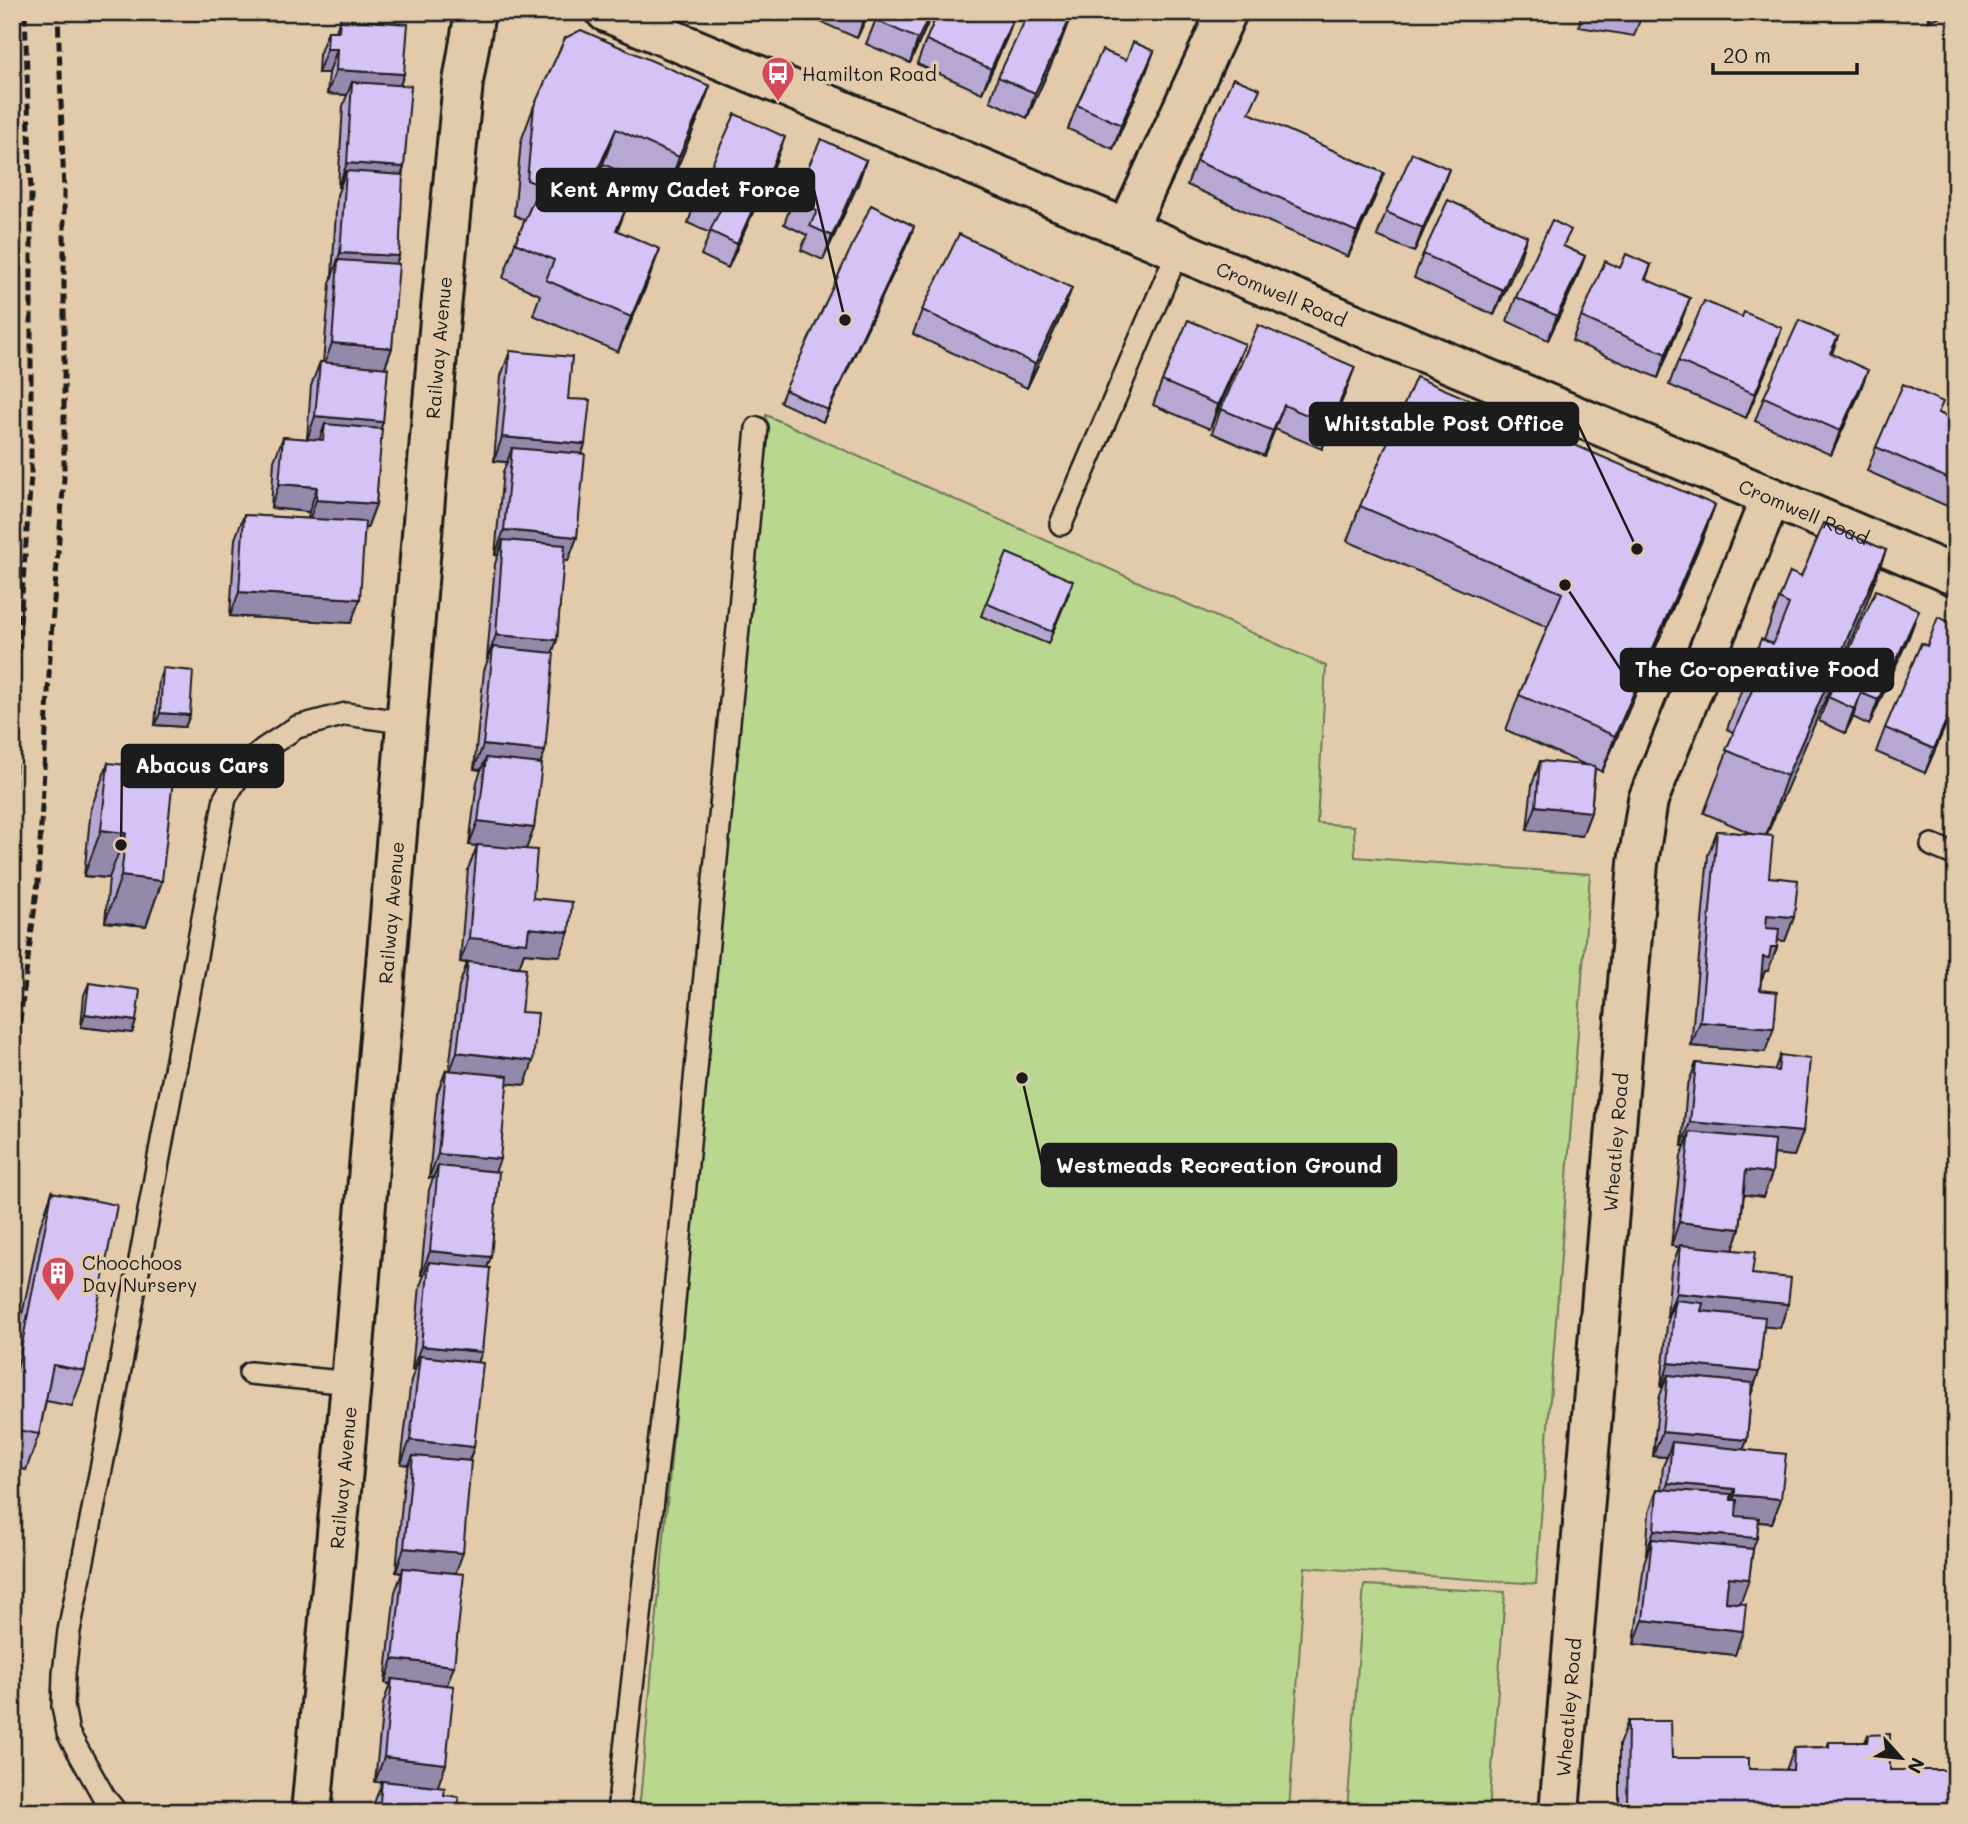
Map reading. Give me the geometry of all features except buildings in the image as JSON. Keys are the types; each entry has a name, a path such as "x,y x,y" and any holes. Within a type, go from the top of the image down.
{"street":[{"name":"Railway Avenue","path":"311,1812 351,1383 440,319 463,82 475,12"},
{"name":"Cromwell Road","path":"606,12 1956,576"},
{"path":"1127,229 1227,12"},
{"name":"Wheatley Road","path":"1559,1812 1638,863 1648,800 1771,497"}],"lane":[{"path":"1061,524 1178,251"},
{"path":"618,1812 667,1375 757,428"},
{"path":"116,1812 104,1797 68,1734 63,1706 64,1674 69,1631 109,1429 225,798 246,764 297,727 346,714 408,723"},
{"path":"1932,845 1956,855"},
{"path":"250,1373 351,1383"}],"green space":[{"path":"766,415 1326,666 1317,823 1354,826 1355,857 1590,874 1536,1584 1305,1567 1289,1812 639,1812"},
{"path":"1364,1585 1505,1592 1489,1812 1347,1812"}],"railway":[{"path":"12,863 19,635 31,476 31,193 25,12"},
{"path":"12,1082 38,882 51,637 64,478 64,192 58,12"}],"place":[{"name":"Hamilton Road","path":"778,103"},
{"name":"Kent Army Cadet Force","path":"845,320"},
{"name":"Whitstable Post Office","path":"1637,549"},
{"name":"The Co-operative Food","path":"1565,585"},
{"name":"Abacus Cars","path":"121,845"},
{"name":"Westmeads Recreation Ground","path":"1022,1078"},
{"name":"Choochoos Day Nursery","path":"58,1303"}]}
